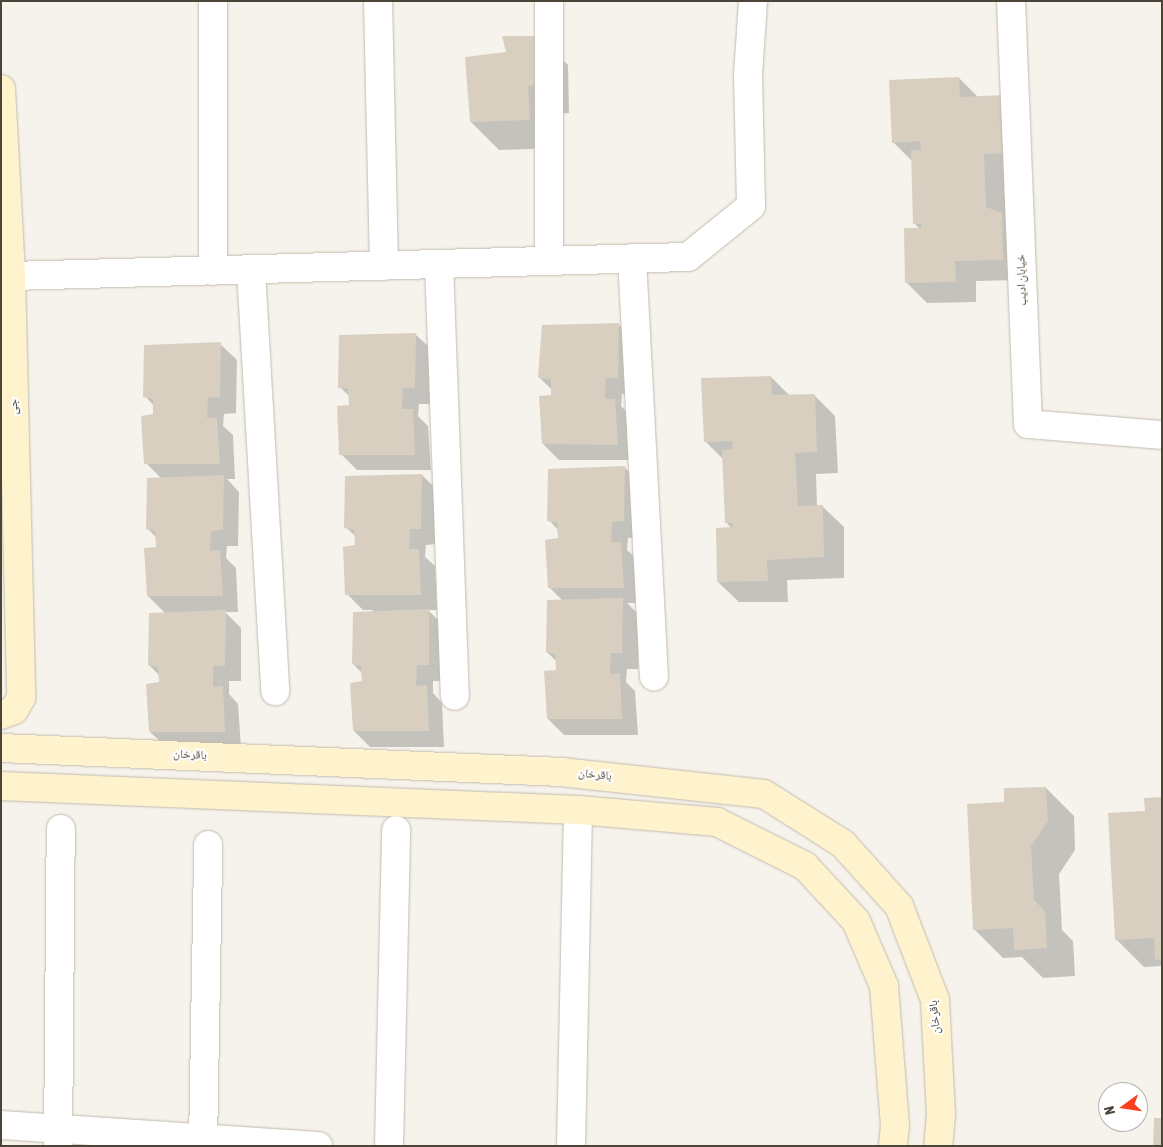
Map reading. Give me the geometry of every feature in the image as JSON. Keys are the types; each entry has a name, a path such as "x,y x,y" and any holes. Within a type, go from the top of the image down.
{"street":[{"path":"213,1 213,271"},
{"path":"378,1 384,266"},
{"path":"549,1 549,261"},
{"path":"11,276 688,257 751,206 748,75 753,1"},
{"name":"خیابان ادیب","path":"1011,1 1028,424 1162,435"},
{"name":"جی","path":"1,89 11,276 21,698 14,710 1,715"},
{"path":"632,258 654,676"},
{"path":"439,264 455,696"},
{"path":"251,270 275,691"},
{"name":"باقرخان","path":"1,748 561,772 764,794 843,844 899,906 935,1000 941,1114 938,1146"},
{"path":"1,786 578,810 717,822 805,866 856,920 884,986 896,1126 893,1146"},
{"path":"571,1146 578,810"},
{"path":"58,1138 61,829"},
{"path":"389,1146 396,830"},
{"path":"203,1142 208,845"},
{"path":"1,1125 58,1138 318,1146"}],"building":[{"path":"502,36 540,36 541,85 528,86 530,120 470,122 465,57 506,52"},
{"path":"959,77 960,97 1003,95 1006,153 984,154 986,207 1002,213 1003,260 955,261 956,282 905,283 904,228 921,228 921,224 913,224 911,150 921,150 920,141 892,143 889,80"},
{"path":"619,323 618,378 606,378 605,399 615,399 618,445 542,444 539,396 551,395 551,379 538,378 542,325"},
{"path":"416,333 415,388 403,388 402,409 413,409 415,455 339,455 337,406 349,405 348,389 338,388 339,335"},
{"path":"221,342 220,397 208,398 207,418 217,418 220,464 144,464 141,416 153,414 153,399 143,397 144,345"},
{"path":"771,376 772,395 815,394 817,452 795,453 798,506 823,505 824,557 767,560 768,581 717,582 716,528 733,527 733,523 725,523 722,450 733,449 732,441 704,442 701,378"},
{"path":"625,466 624,521 612,522 611,542 621,542 624,588 548,588 545,540 558,538 557,523 547,521 548,469"},
{"path":"422,474 421,529 410,529 409,549 419,549 421,595 345,595 343,547 355,545 354,530 344,528 345,476"},
{"path":"224,475 223,530 211,531 210,551 220,550 223,596 147,596 144,548 156,547 155,531 146,529 147,478"},
{"path":"623,598 622,653 611,653 610,674 620,673 622,719 547,719 544,671 556,670 555,654 546,652 547,600"},
{"path":"429,609 429,665 417,665 416,686 427,685 429,731 353,731 350,683 362,681 361,666 352,664 353,612"},
{"path":"226,610 225,666 213,666 213,687 223,686 225,732 149,732 146,684 159,682 158,667 148,665 149,613"},
{"path":"1046,787 1048,821 1031,846 1034,900 1045,911 1047,948 1014,950 1013,928 973,930 967,804 1004,802 1004,788"},
{"path":"1162,797 1162,959 1155,960 1154,938 1115,940 1108,813 1145,811 1144,798"},
{"path":"1154,1118 1162,1118 1162,1146 1153,1146"}]}
